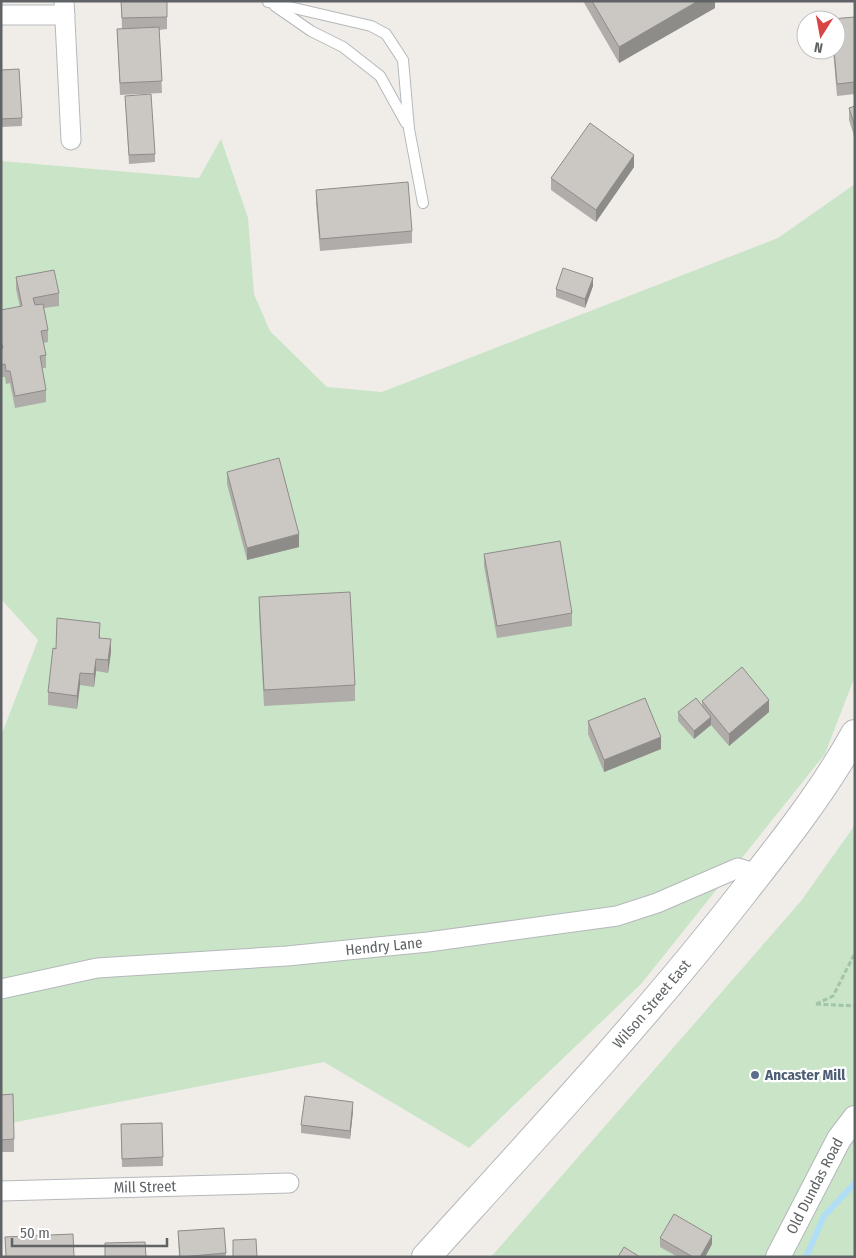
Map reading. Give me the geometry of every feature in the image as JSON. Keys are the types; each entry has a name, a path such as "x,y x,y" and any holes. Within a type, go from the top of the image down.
{"main road":[{"name":"Wilson Street East","path":"426,1257 680,974 758,874 839,764 855,734"}],"street":[{"path":"1,15 65,8 71,140"},
{"name":"Hendry Lane","path":"1,989 97,968 287,956 400,945 616,916 657,903 738,868 758,874"},
{"name":"Old Dundas Road","path":"778,1257 840,1139 855,1118"},
{"name":"Mill Street","path":"1,1190 289,1182"}],"lane":[{"path":"268,2 371,26 386,34 402,60 408,129 423,203"},
{"path":"268,2 311,31 343,47 380,76 408,129"}],"path":[{"path":"854,1006 816,1004 833,996 855,953"}],"green space":[{"path":"221,139 248,218 254,294 270,331 327,387 382,392 778,238 855,184 855,676 825,754 641,984 469,1148 324,1062 1,1125 1,736 38,640 1,599 1,161 199,178"},
{"path":"855,825 855,1257 491,1257 801,901"}],"building":[{"path":"121,1 167,1 167,17 122,18"},
{"path":"592,1 698,1 619,47"},
{"path":"855,17 855,82 837,84 835,60 846,60 846,18"},
{"path":"159,27 162,81 120,83 117,29"},
{"path":"19,69 22,118 1,119 1,70"},
{"path":"151,94 155,154 129,155 125,96"},
{"path":"855,106 855,126 849,108"},
{"path":"590,123 634,155 596,210 551,178"},
{"path":"408,182 412,231 320,239 316,190"},
{"path":"563,268 593,278 585,299 556,289"},
{"path":"54,270 59,293 33,298 35,305 43,304 48,330 41,331 46,355 40,356 46,390 15,396 10,371 6,371 5,364 1,365 1,349 3,348 1,341 1,310 22,306 16,277"},
{"path":"279,458 299,534 247,548 227,472"},
{"path":"560,541 572,613 497,626 484,554"},
{"path":"350,592 355,685 264,690 259,597"},
{"path":"57,618 100,623 99,638 111,639 108,660 96,659 94,674 80,673 77,696 48,692 53,648 56,649"},
{"path":"742,667 769,700 729,734 702,701"},
{"path":"645,698 661,737 604,760 588,721"},
{"path":"696,698 711,717 694,731 678,712"},
{"path":"13,1094 14,1139 1,1140 1,1095"},
{"path":"305,1096 353,1102 350,1131 301,1125"},
{"path":"162,1123 163,1157 122,1159 121,1124"},
{"path":"674,1214 712,1236 700,1257 693,1257 660,1238"},
{"path":"224,1228 226,1253 180,1257 178,1231"},
{"path":"73,1234 74,1257 6,1257 5,1237"},
{"path":"256,1239 257,1257 233,1257 233,1240"},
{"path":"145,1242 146,1257 105,1257 105,1243"},
{"path":"624,1247 640,1257 618,1257"}],"waterway":[{"path":"806,1257 824,1216 855,1183"}],"place":[{"name":"Ancaster Mill","path":"755,1075"}]}
